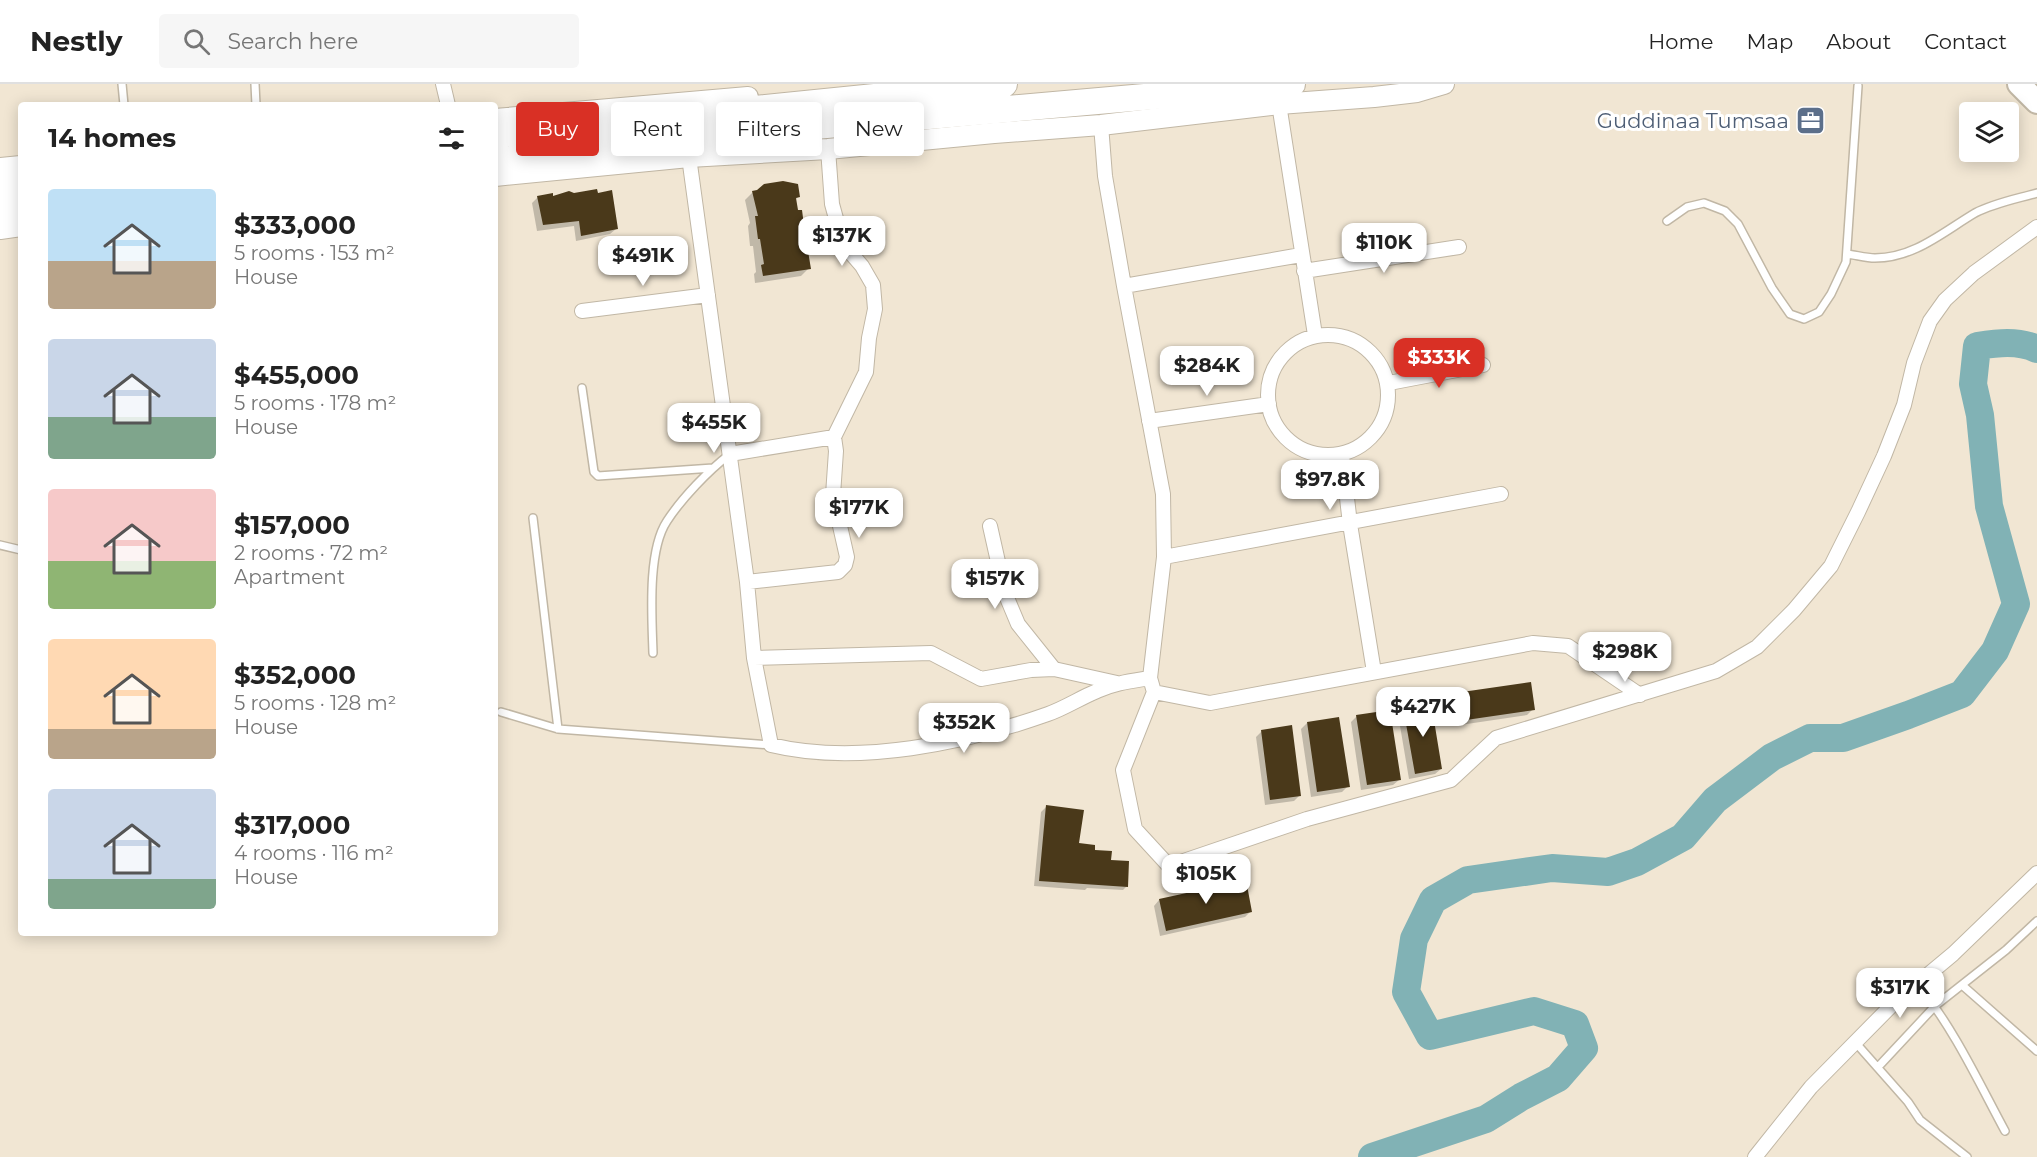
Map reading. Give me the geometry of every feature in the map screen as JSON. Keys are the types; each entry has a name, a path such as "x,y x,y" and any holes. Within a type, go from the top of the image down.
{"highway":[{"path":"498,135 1004,84"},
{"path":"498,158 735,133 1286,94"},
{"path":"0,187 18,185"},
{"path":"0,208 18,206"}],"main road":[{"path":"2019,84 2037,102"}],"street":[{"path":"443,84 447,102"},
{"path":"498,119 788,94 876,84"},
{"path":"498,176 689,157 828,149 1101,125 1286,94 1396,94 1417,92 1444,84"},
{"path":"1286,94 1301,255 1315,335"},
{"path":"1101,125 1106,176 1124,286 1163,494 1164,556 1152,685 1124,770 1135,829 1169,866 1307,819 1451,780 1496,738 1716,671 1757,647 1794,610 1831,566 1884,456 1904,405 1914,363 1930,321 1945,300 1974,273 2037,227"},
{"path":"747,582 838,572 845,566 848,557 833,495 837,451 834,437 866,372 869,338 875,309 873,285 862,266 849,251 840,232 832,204 828,149"},
{"path":"689,157 747,582 754,658 771,745 810,753 837,754 895,751 918,747 1016,725 1060,710 1117,683"},
{"path":"0,168 18,166"},
{"path":"0,229 18,226"},
{"path":"1304,271 1460,247"},
{"path":"1124,286 1301,255"},
{"path":"582,310 708,295"},
{"path":"1315,335 1337,335 1355,341 1370,352 1381,366 1389,383 1388,403 1383,421 1373,436 1359,448 1342,455 1322,456 1302,450 1286,439 1274,423 1269,404 1269,385 1275,367 1286,352 1301,341 1315,335"},
{"path":"1389,383 1483,365"},
{"path":"1149,421 1269,404"},
{"path":"730,454 834,437"},
{"path":"1342,455 1350,524 1374,672"},
{"path":"1164,556 1350,524 1501,494"},
{"path":"990,526 1005,593 1018,624 1054,669"},
{"path":"754,658 931,653 981,679 1031,670 1054,669 1117,683 1152,685 1210,703 1533,643 1568,646 1640,695"},
{"path":"1755,1157 1811,1087 1855,1042 1893,1004 1953,954 2037,873"}],"lane":[{"path":"122,84 124,102"},
{"path":"255,84 256,102"},
{"path":"1667,221 1687,207 1704,203 1725,211 1738,224 1772,288 1790,314 1804,319 1819,312 1831,294 1846,262 1858,86"},
{"path":"1847,254 1872,258 1894,257 1934,239 1977,212 1996,204 2037,193"},
{"path":"582,388 594,472 598,476 713,468"},
{"path":"653,653 652,584 656,550 665,523 713,468 730,454"},
{"path":"533,518 558,729"},
{"path":"0,545 18,549"},
{"path":"501,712 558,729 771,745"},
{"path":"1878,1067 1935,1006 2006,950 2037,921"},
{"path":"1918,984 1966,1054 2005,1131"},
{"path":"1962,985 2037,1051"},
{"path":"1855,1042 1908,1102 1920,1120 1967,1157"}],"building":[{"path":"783,181 798,184 800,197 796,198 798,210 802,210 805,233 802,233 804,245 807,245 811,269 763,276 761,265 764,264 755,216 758,216 752,191 764,184"},
{"path":"597,189 598,193 612,190 618,229 581,236 579,221 543,225 537,196 553,193 553,196 569,191 574,193"},
{"path":"1531,682 1535,710 1466,720 1462,692"},
{"path":"1431,702 1442,769 1415,774 1403,707"},
{"path":"1390,710 1401,780 1367,785 1356,715"},
{"path":"1339,717 1350,787 1317,792 1307,722"},
{"path":"1292,725 1301,796 1270,800 1261,730"},
{"path":"1046,805 1084,810 1079,843 1095,845 1095,850 1112,851 1111,860 1129,861 1128,887 1039,881"},
{"path":"1246,880 1252,912 1166,931 1159,899"}],"waterway":[{"path":"1372,1157 1486,1119 1558,1078 1584,1048 1575,1024 1534,1011 1430,1036 1406,992 1414,939 1433,900 1468,880 1552,868 1608,872 1637,862 1683,837 1715,800 1772,757 1810,738 1843,738 1962,694 1995,651 2016,604 1989,506 1980,415 1973,384 1977,346 2015,343 2037,349"}],"place":[{"name":"Guddinaa Tumsaa","path":"1810,120"}]}
